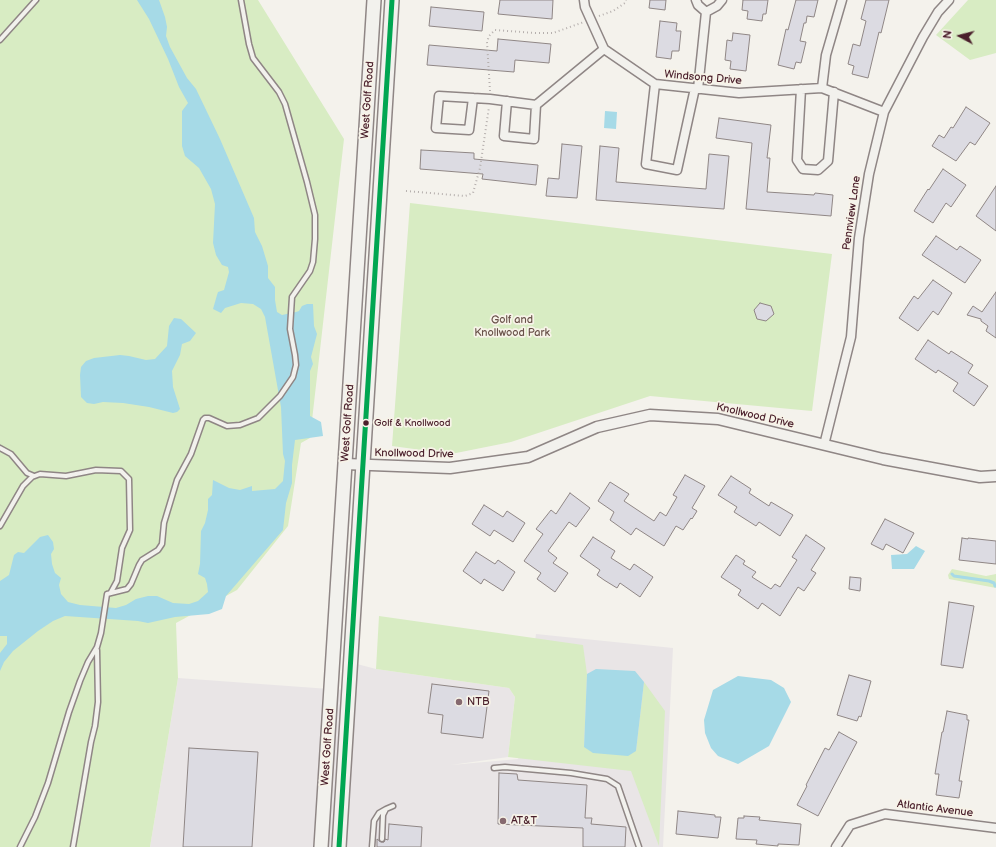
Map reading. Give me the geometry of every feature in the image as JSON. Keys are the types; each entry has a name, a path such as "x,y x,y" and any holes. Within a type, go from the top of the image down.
{"main road":[{"name":"West Golf Road","path":"321,847 374,0"},
{"name":"West Golf Road","path":"339,847 392,0"}],"street":[{"path":"507,101 504,136 534,138 536,105 604,49 585,7 584,0"},
{"path":"696,0 698,5 706,12"},
{"path":"706,12 717,6 722,0"},
{"path":"822,88 826,55 842,0"},
{"name":"Pennview Lane","path":"824,445 850,337 859,238 869,174 884,112 923,37 938,12 949,0"},
{"path":"655,84 646,164 678,170 696,89 706,12"},
{"name":"Windsong Drive","path":"604,49 655,84 739,93 822,88 884,112"},
{"path":"801,89 797,160 803,169 818,170 828,161 834,92"},
{"path":"473,98 469,130 436,128 439,96 473,98 507,101 536,105"},
{"name":"Knollwood Drive","path":"345,464 450,468 528,457 597,426 650,415 718,419 883,459 980,476 996,476"},
{"name":"Atlantic Avenue","path":"836,847 850,826 885,814 996,828"}],"lane":[{"path":"0,40 36,0"},
{"path":"109,593 127,589 131,584 142,560 158,550 162,544 164,523 177,480 191,454 203,420 205,418 210,418 228,426 240,425 258,418 280,396 293,377 296,365 290,329 292,297 310,271 313,262 315,215 285,104 279,92 253,58 249,44 242,0"},
{"path":"0,448 11,454 27,473 35,476"},
{"path":"0,526 27,482 32,477 40,474 66,476 96,470 121,471 129,480 130,530 122,548 117,581 109,593 97,647 88,662 80,681 69,712 48,783 35,817 20,847"},
{"path":"27,473 27,482"},
{"path":"73,847 98,702 97,647"},
{"path":"494,768 506,767 549,771 607,779 618,786 639,847"},
{"path":"372,847 374,821 379,813 393,806"},
{"path":"382,839 383,815 386,810"}],"shaded area":[{"path":"536,634 673,648 663,847 150,847 178,678 357,691 357,664 376,669 509,688 515,697 508,757 451,765 518,759"}],"green space":[{"path":"0,0 258,0 344,139 310,438 301,443 288,526 237,590 176,623 178,678 150,847 0,847"},
{"path":"968,0 996,0 996,53 970,60 936,35"},
{"name":"Golf and Knollwood Park","path":"410,203 832,254 812,411 650,396 511,442 451,454 392,446"},
{"path":"952,569 986,576 996,574 996,588 949,579 948,575"},
{"path":"379,616 583,645 587,674 584,747 636,751 644,682 665,711 659,846 631,771 508,757 515,697 509,688 376,669"}],"water":[{"path":"137,0 159,0 165,17 167,27 166,36 170,47 187,78 196,89 220,139 254,218 255,232 262,246 268,266 268,278 275,287 277,312 282,315 296,312 299,311 302,306 313,304 314,326 317,334 311,357 313,364 310,371 310,416 321,422 323,436 295,440 292,465 292,483 286,503 283,530 226,596 222,609 209,614 175,617 148,623 65,616 53,621 38,631 13,651 4,662 0,671 0,653 7,644 7,636 0,636 0,581 9,575 14,555 18,552 24,553 40,537 48,535 53,542 54,549 51,554 52,564 55,573 61,578 59,585 61,594 68,602 80,605 116,608 126,605 136,599 148,596 157,596 173,603 189,604 198,601 208,592 205,578 198,574 200,564 201,531 205,523 208,510 208,499 212,495 213,480 229,488 240,490 252,486 252,491 275,489 283,481 285,461 283,454 281,407 265,317 261,309 253,304 241,303 225,308 221,313 213,309 218,292 224,290 229,272 228,267 222,265 216,255 213,243 215,204 211,189 199,168 185,156 182,146 182,111 188,103 179,87 168,59 149,19"},
{"path":"605,111 617,112 616,129 604,128"},
{"path":"174,318 181,319 196,333 190,341 182,344 180,355 172,371 173,387 180,409 177,412 173,413 123,403 87,403 81,397 81,367 86,361 94,358 120,355 146,360 155,359 167,346 169,326"},
{"path":"916,546 925,551 914,569 892,569 891,555 907,554"},
{"path":"596,669 635,671 644,682 636,751 628,756 593,753 584,747 587,674"},
{"path":"738,676 771,680 784,688 791,702 769,746 738,764 718,756 711,748 705,733 704,720 713,690"}],"building":[{"path":"500,0 553,0 552,19 498,14"},
{"path":"650,0 666,0 665,10 649,8"},
{"path":"743,0 768,0 766,14 763,14 762,21 747,19 748,11 742,10"},
{"path":"796,0 818,0 814,17 807,16 806,23 804,23 800,41 806,42 801,63 796,62 794,69 778,65 786,29 788,30"},
{"path":"866,0 889,0 881,33 879,32 868,78 852,74 854,66 848,64 853,44 860,46 866,21 861,19"},
{"path":"431,7 484,12 482,31 429,26"},
{"path":"660,21 677,23 676,31 681,31 679,51 672,51 671,59 656,57"},
{"path":"733,33 750,35 746,71 730,69 731,61 725,60 727,40 732,41"},
{"path":"498,39 551,44 549,63 515,60 514,72 427,65 429,45 497,51"},
{"path":"966,107 990,123 975,145 970,142 956,161 932,146 939,135 944,138 951,127 953,128"},
{"path":"719,118 771,125 767,158 770,158 767,192 833,195 831,216 746,209 752,143 716,138"},
{"path":"562,144 582,146 577,198 546,196 548,178 559,179"},
{"path":"600,146 619,148 616,182 706,189 709,154 729,156 724,209 596,200"},
{"path":"421,150 474,153 474,159 538,165 536,185 482,179 483,174 420,169"},
{"path":"943,169 966,185 951,207 946,203 933,223 914,211"},
{"path":"996,186 996,231 976,216"},
{"path":"936,236 957,250 960,246 981,260 965,283 922,255"},
{"path":"933,280 952,293 938,315 933,311 918,331 899,318 914,296 918,299"},
{"path":"996,292 996,338 986,331 988,326 981,321 981,319 967,315 973,306 982,312"},
{"path":"760,303 771,306 774,314 766,321 757,319 754,310"},
{"path":"928,340 949,354 951,351 973,365 968,373 988,386 974,406 953,391 958,383 938,370 936,373 915,359"},
{"path":"685,475 705,486 692,508 697,511 692,519 691,518 683,530 676,526 664,546 636,528 631,535 610,520 614,512 598,501 610,482 629,494 624,501 654,521 660,512 666,516 677,497 673,495"},
{"path":"731,476 751,489 749,493 769,506 771,502 793,515 780,536 759,522 756,526 734,512 737,507 718,495"},
{"path":"570,493 590,508 576,527 569,522 548,551 557,558 553,563 568,573 555,592 537,579 541,573 524,561 543,534 536,529 551,510 556,514"},
{"path":"484,505 503,517 507,511 525,523 513,542 494,530 490,536 472,524"},
{"path":"885,519 914,533 903,553 886,544 883,550 871,544"},
{"path":"806,535 825,548 811,570 816,573 804,591 798,587 780,616 762,603 758,609 738,595 741,590 721,577 736,555 745,561 743,564 756,572 752,577 771,589 775,584 780,587 797,560 792,557"},
{"path":"593,537 615,551 611,558 630,570 634,564 653,577 640,597 620,583 617,588 604,580 597,575 600,570 580,556"},
{"path":"962,538 996,541 996,564 959,560"},
{"path":"476,552 495,564 498,560 515,572 503,591 484,579 481,584 463,571"},
{"path":"850,577 861,578 860,591 849,589"},
{"path":"949,602 974,606 963,668 941,665"},
{"path":"849,675 871,681 861,717 859,716 857,721 837,715"},
{"name":"NTB","path":"432,684 489,691 483,738 441,733 443,715 428,713"},
{"path":"947,711 967,715 967,720 969,720 959,781 962,781 959,798 936,795 939,774 935,774"},
{"path":"839,732 857,742 818,816 797,805 825,748 829,750"},
{"path":"189,748 258,752 252,847 183,847"},
{"path":"499,773 517,774 518,780 587,785 585,818 592,818 591,824 626,827 625,847 583,847 583,828 498,824"},
{"path":"678,811 721,817 718,838 676,834"},
{"path":"744,816 760,817 759,820 801,824 799,845 778,844 778,846 756,844 757,840 736,839 738,818 744,818"},
{"path":"389,824 422,827 421,847 377,847 377,839 381,842 384,842 385,839 388,840"}],"waterway":[{"path":"952,574 954,576 989,581 994,583 995,586"}],"transit line":[{"path":"339,847 392,0"}],"place":[{"name":"Golf & Knollwood","path":"366,423"},
{"name":"NTB","path":"459,702"},
{"name":"AT&T","path":"503,821"}]}
